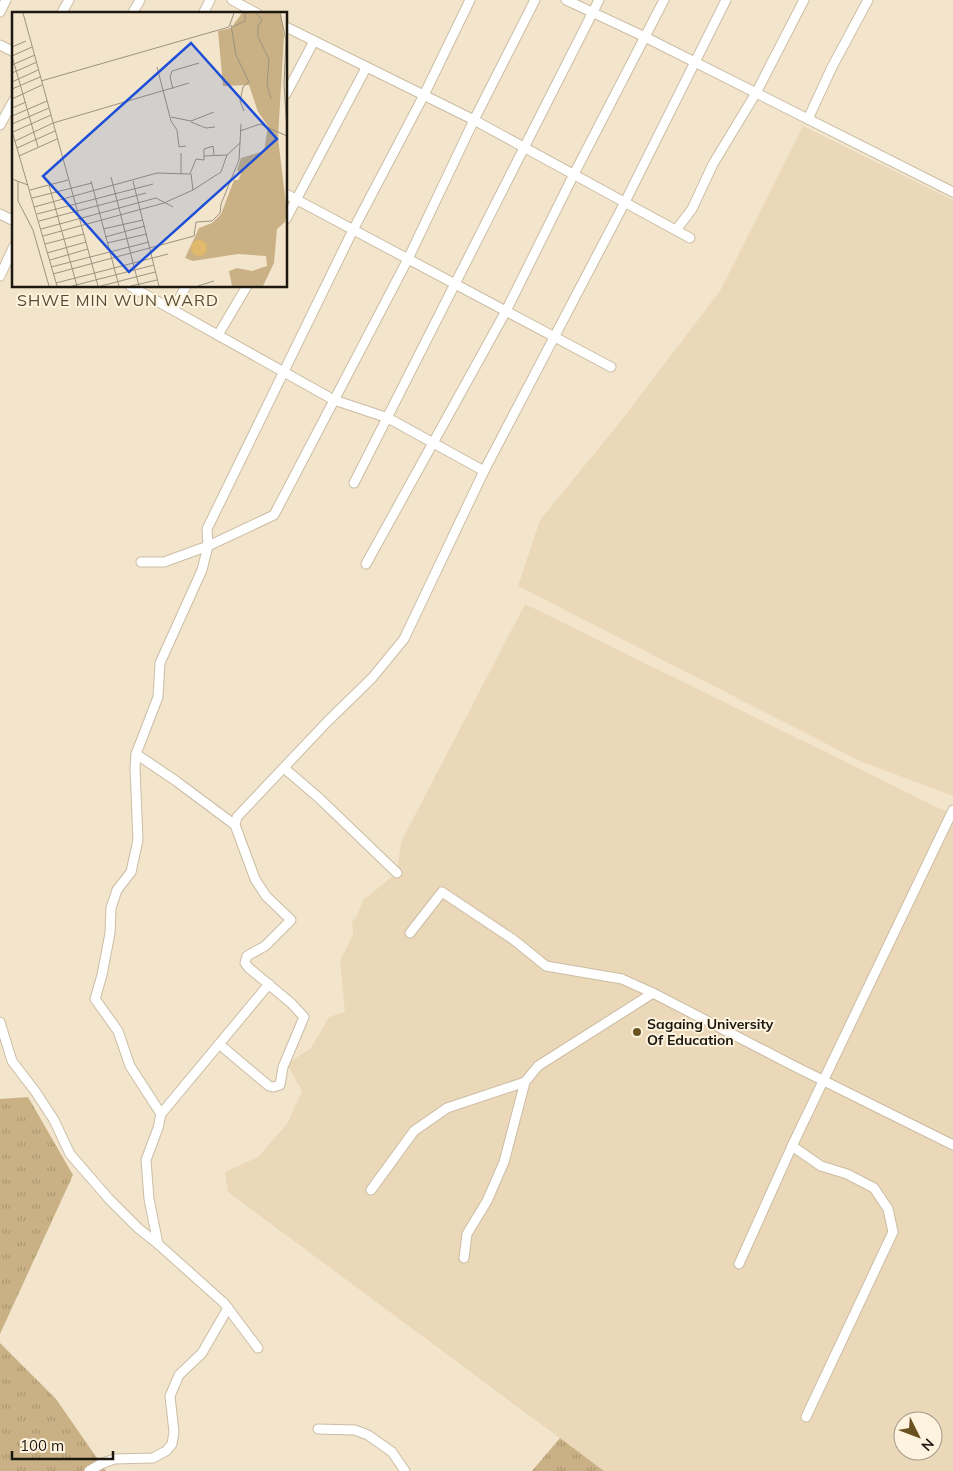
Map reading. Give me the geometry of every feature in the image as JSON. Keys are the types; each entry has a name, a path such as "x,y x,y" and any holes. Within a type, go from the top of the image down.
{"street":[{"path":"0,12 6,0"},
{"path":"62,12 68,0"},
{"path":"133,12 140,0"},
{"path":"204,12 210,0"},
{"path":"232,0 254,12"},
{"path":"160,1114 130,1066 118,1031 95,999 102,975 110,933 111,908 117,890 131,872 138,840 134,768 136,754 158,697 160,663 202,570 208,546 207,529 353,230 424,95 470,0"},
{"path":"141,562 164,562 208,546 274,515 408,259 474,120 536,0"},
{"path":"566,0 808,118 953,192"},
{"path":"354,483 600,0"},
{"path":"366,564 506,311 664,0"},
{"path":"235,825 237,817 327,722 372,678 404,639 484,471 625,202 726,0"},
{"path":"676,230 692,209 712,164 756,93 804,0"},
{"path":"808,118 832,67 868,0"},
{"path":"288,29 474,120 690,238"},
{"path":"288,90 314,41"},
{"path":"0,44 12,51"},
{"path":"288,216 366,68"},
{"path":"0,126 12,104"},
{"path":"288,195 611,367"},
{"path":"0,214 12,220"},
{"path":"0,276 12,250"},
{"path":"134,288 334,400 388,418 484,471"},
{"path":"173,310 185,288"},
{"path":"218,336 246,288"},
{"path":"136,754 235,825 255,879 266,896 290,920 265,946 247,956 245,963 291,1003 304,1017 283,1067 280,1085 268,1086 219,1044"},
{"path":"284,768 319,798 397,873"},
{"path":"739,1264 792,1146 953,810"},
{"path":"410,933 442,892 514,940 546,966 622,978 953,1145"},
{"path":"158,1244 149,1199 146,1160 158,1128 160,1114 269,984"},
{"path":"464,1258 467,1234 487,1201 504,1162 525,1082 538,1066 653,993"},
{"path":"0,1022 12,1060 54,1120 70,1154 109,1199 138,1228 228,1308 258,1348"},
{"path":"371,1190 414,1131 447,1108 525,1082"},
{"path":"792,1146 821,1166 847,1174 874,1188 888,1209 893,1232 806,1417"},
{"path":"89,1471 114,1459 153,1458 166,1451 172,1444 174,1432 170,1396 179,1375 202,1353 228,1308"},
{"path":"318,1430 356,1430 368,1435 392,1452 405,1471"}],"shaded area":[{"path":"803,126 953,200 953,796 862,762 518,586 540,520 617,426 720,291"},
{"name":"Sagaing University Of Education","path":"525,604 953,815 953,1471 604,1471 228,1192 225,1172 258,1157 287,1124 302,1091 287,1064 311,1048 329,1017 345,1012 340,961 353,935 352,922 357,916 363,900 397,873 401,842"}],"green space":[{"path":"28,1097 73,1175 0,1334 0,1099"},
{"path":"0,1343 56,1399 106,1471 0,1471"},
{"path":"560,1438 604,1471 532,1471"}],"place":[{"name":"Sagaing University Of Education","path":"637,1032"}],"district":[{"name":"SHWE MIN WUN WARD","path":"118,300"}]}
